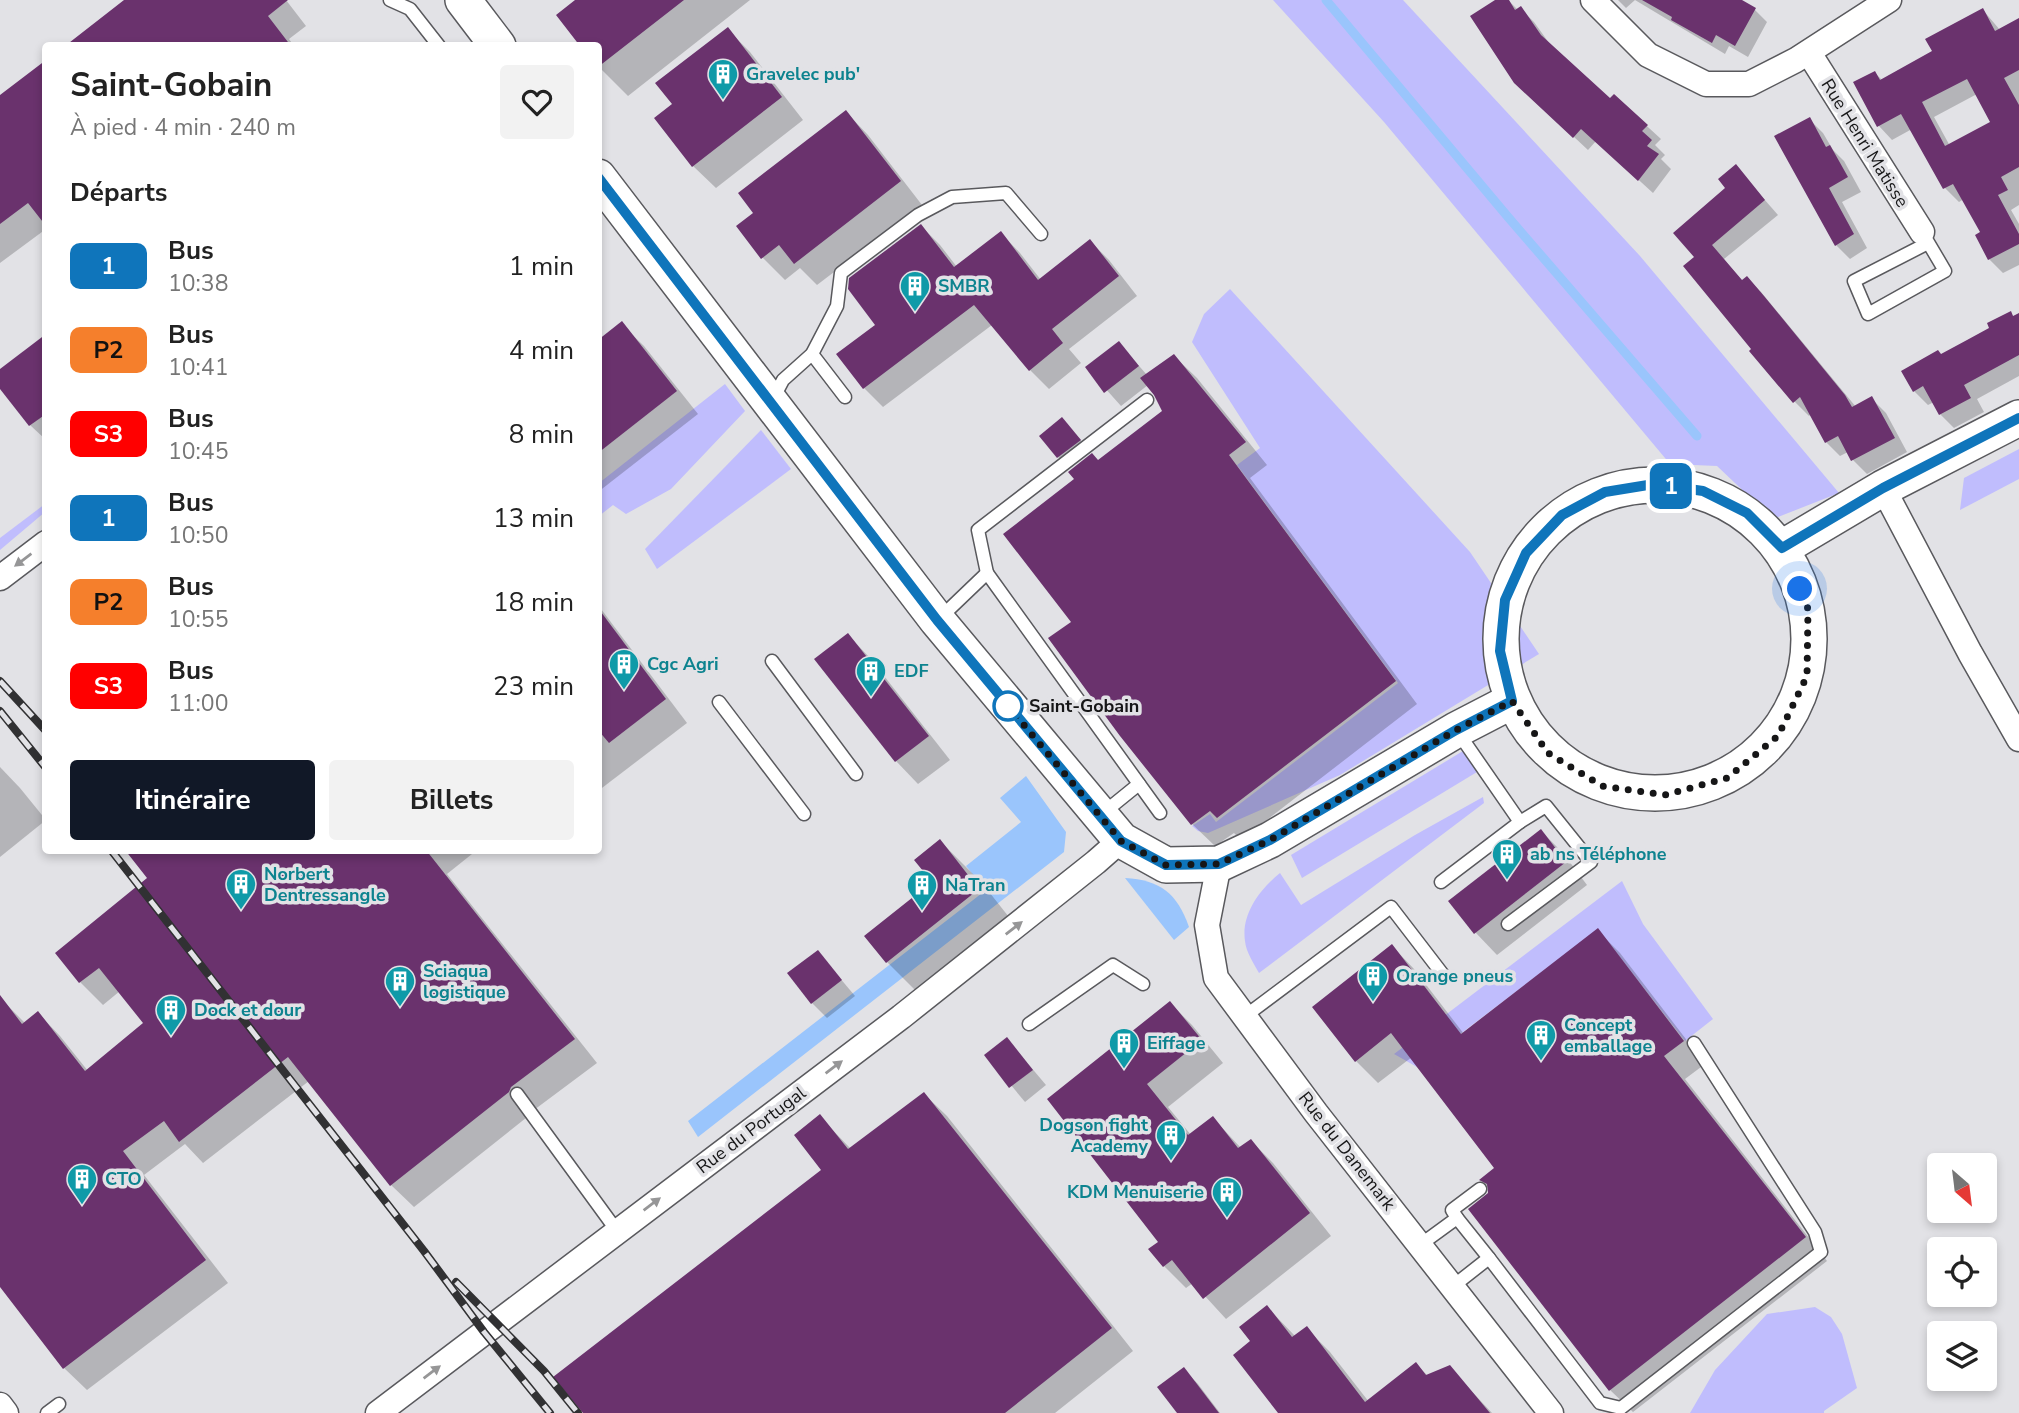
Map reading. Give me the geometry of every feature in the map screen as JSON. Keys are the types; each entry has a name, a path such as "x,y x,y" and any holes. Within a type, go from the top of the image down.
{"street":[{"path":"463,0 495,42"},
{"path":"1593,0 1648,55 1706,84 1749,84 1809,53 1889,0"},
{"name":"Rue Henri Matisse","path":"1809,53 1925,238"},
{"path":"602,182 937,620 1110,828 1166,865 1219,864 1270,840 1456,730 1512,701"},
{"path":"1782,548 1883,488 2019,418"},
{"path":"1654,484 1703,491 1747,513 1782,548 1808,609 1807,676 1778,736 1727,778 1665,795 1602,786 1548,753 1512,701 1500,651 1505,600 1526,553 1562,515 1605,492 1654,484"},
{"path":"1883,488 1970,653 2019,738"},
{"path":"0,578 42,546"},
{"name":"Rue du Portugal","path":"379,1412 901,1017 1097,862 1110,828"},
{"name":"Rue du Danemark","path":"1219,864 1207,925 1216,978 1316,1113 1551,1413"},
{"path":"0,1405 6,1413"}],"lane":[{"path":"390,0 410,9 436,42"},
{"path":"771,402 783,380 812,354 838,306 841,273 918,215 952,197 1006,193 1041,234"},
{"path":"1925,238 1945,271 1868,314 1854,281 1925,238"},
{"path":"812,354 845,397"},
{"path":"1147,400 978,530 987,573 1160,813"},
{"path":"937,620 987,573"},
{"path":"772,661 856,774"},
{"path":"719,702 804,814"},
{"path":"1456,730 1520,822"},
{"path":"1110,828 1139,785"},
{"path":"1441,882 1520,822 1546,806 1591,862 1508,925"},
{"path":"1244,1017 1391,907 1444,976"},
{"path":"1029,1024 1113,965 1143,984"},
{"path":"1480,1189 1452,1210 1457,1218 1600,1403 1621,1408 1821,1252 1815,1232 1694,1043"},
{"path":"517,1094 617,1231"},
{"path":"1420,1245 1457,1218"},
{"path":"1452,1287 1489,1258"},
{"path":"47,1413 59,1404"}],"shaded area":[{"path":"1273,0 1403,0 1640,256 1839,493 1773,519 1717,466 1670,464 1384,122"},
{"path":"1230,289 1470,552 1539,654 1340,775 1208,833 1198,831 1192,826 1210,814 1216,822 1398,683 1237,465 1260,448 1192,342 1204,314"},
{"path":"725,384 745,411 671,489 626,514 613,505 602,514 602,481"},
{"path":"761,430 791,469 657,569 645,549"},
{"path":"2019,449 2019,479 1960,510 1964,478"},
{"path":"42,506 42,515 0,550 0,538"},
{"path":"1463,751 1477,772 1302,878 1291,855"},
{"path":"1026,776 1066,832 1064,852 698,1137 688,1121 986,890 966,866 1021,822 1000,798"},
{"path":"1483,797 1484,803 1259,973 1246,945 1246,921 1259,894 1280,873 1301,905"},
{"path":"1125,878 1148,882 1166,890 1179,905 1189,927 1174,940"},
{"path":"1622,881 1643,924 1713,1019 1685,1041 1598,929 1417,1067 1394,1054"},
{"path":"1815,1307 1831,1317 1842,1334 1857,1388 1824,1413 1690,1413 1715,1370 1767,1314"}],"building":[{"path":"124,0 288,0 268,16 288,42 70,42"},
{"path":"575,0 684,0 602,64 602,42 577,42 556,15"},
{"path":"1495,0 1509,0 1515,10 1521,6 1541,35 1610,98 1614,94 1648,125 1642,131 1652,140 1647,146 1659,154 1638,181 1581,129 1573,138 1514,83 1470,16"},
{"path":"1642,0 1742,0 1756,8 1735,46 1716,35 1712,43"},
{"path":"1983,8 1995,31 2019,18 2019,70 2004,78 2019,105 2019,167 2001,177 2008,190 1998,195 2019,234 2019,244 1988,260 1975,235 1980,232 1953,184 1943,189 1901,114 1877,127 1853,82 1875,71 1880,80 1932,51 1925,39","holes":["1967,79 1990,122 1945,146 1922,102"]},
{"name":"Gravelec pub'","path":"728,27 782,97 692,167 654,118 672,104 655,83"},
{"path":"42,63 42,221 28,203 0,224 0,95"},
{"path":"846,110 901,181 794,264 779,245 761,259 736,226 753,213 738,193"},
{"path":"1810,117 1826,147 1830,145 1848,177 1829,188 1854,234 1835,246 1774,136"},
{"path":"1736,164 1765,200 1712,245 1742,280 1747,276 1852,407 1872,396 1895,438 1851,461 1838,436 1825,443 1800,397 1793,403 1683,266 1694,257 1673,233 1725,188 1718,179"},
{"path":"921,224 954,267 1001,231 1038,280 1090,239 1119,276 1052,329 1063,343 1029,371 974,305 863,389 836,354 875,325 848,289 849,278"},
{"path":"2011,311 2013,316 2019,313 2019,355 1964,385 1971,398 1939,415 1923,386 1913,392 1901,371 1938,350 1941,354 1989,328 1987,323"},
{"path":"622,321 677,391 602,450 602,337"},
{"path":"42,337 42,417 29,426 0,389 0,369"},
{"path":"1119,341 1139,366 1104,393 1085,367"},
{"path":"1174,354 1246,442 1229,455 1396,681 1217,818 1210,811 1191,825 1120,736 1048,638 1071,622 1003,534 1074,479 1068,472 1092,453 1098,460 1162,411 1154,395 1140,378"},
{"path":"1062,417 1081,440 1057,458 1039,436"},
{"name":"Cgc Agri","path":"602,613 666,699 609,743 602,735"},
{"name":"EDF","path":"848,633 929,736 895,762 814,659"},
{"name":"ab ns Téléphone","path":"1541,829 1566,862 1474,934 1448,901"},
{"name":"NaTran","path":"940,839 979,889 886,963 864,936 932,882 914,860"},
{"path":"128,854 429,854 575,1039 511,1087 509,1092 390,1186 288,1057 179,1142 164,1121 123,1151 206,1260 63,1369 0,1287 0,995 22,1024 38,1011 85,1071 143,1023 99,968 79,983 55,953 147,878"},
{"path":"1598,928 1684,1041 1664,1056 1806,1237 1609,1391 1468,1209 1488,1193 1487,1184 1479,1180 1494,1168 1391,1033 1355,1062 1312,1007 1392,944 1461,1034"},
{"path":"818,950 842,980 811,1004 787,973"},
{"path":"1170,1001 1202,1040 1147,1084 1188,1135 1213,1116 1238,1148 1251,1139 1310,1213 1203,1299 1172,1260 1163,1267 1148,1249 1158,1242 1047,1099"},
{"path":"1007,1037 1033,1070 1009,1088 984,1055"},
{"path":"924,1092 1112,1328 1005,1413 583,1413 553,1377 821,1170 794,1135 820,1114 848,1149"},
{"path":"1267,1305 1292,1337 1307,1326 1365,1402 1416,1362 1426,1375 1450,1365 1490,1413 1278,1413 1233,1355 1250,1341 1239,1327"},
{"path":"1184,1367 1219,1413 1177,1413 1157,1387"}],"waterway":[{"path":"1326,0 1697,436"}],"railway":[{"path":"0,681 42,727"},
{"path":"0,711 42,763"},
{"path":"114,854 424,1251 484,1332 550,1413"},
{"path":"456,1282 544,1371 578,1413"}],"bus line":[{"name":"1","path":"602,182 937,620 1090,806 1121,841 1166,865 1219,864 1270,840 1456,730 1512,701 1500,651 1505,600 1526,553 1562,515 1605,492 1654,484 1703,491 1747,513 1782,548 1883,488 2019,418"}],"place":[{"name":"Gravelec pub'","path":"723,101"},
{"name":"SMBR","path":"915,313"},
{"name":"Cgc Agri","path":"624,691"},
{"name":"EDF","path":"871,698"},
{"name":"Saint-Gobain","path":"1008,706"},
{"name":"ab ns Téléphone","path":"1507,881"},
{"name":"Norbert Dentressangle","path":"241,911"},
{"name":"NaTran","path":"922,912"},
{"name":"Orange pneus","path":"1373,1003"},
{"name":"Sciaqua logistique","path":"400,1008"},
{"name":"Dock et dour","path":"171,1037"},
{"name":"Concept emballage","path":"1541,1062"},
{"name":"Eiffage","path":"1124,1070"},
{"name":"Dogson fight Academy","path":"1171,1162"},
{"name":"CTO","path":"82,1206"},
{"name":"KDM Menuiserie","path":"1227,1219"}],"route":[{"path":"1008,706 1121,841 1166,865 1219,864 1270,840 1456,730 1512,701 1548,753 1602,786 1665,795 1727,778 1778,736 1807,676 1808,609 1800,589"}]}
